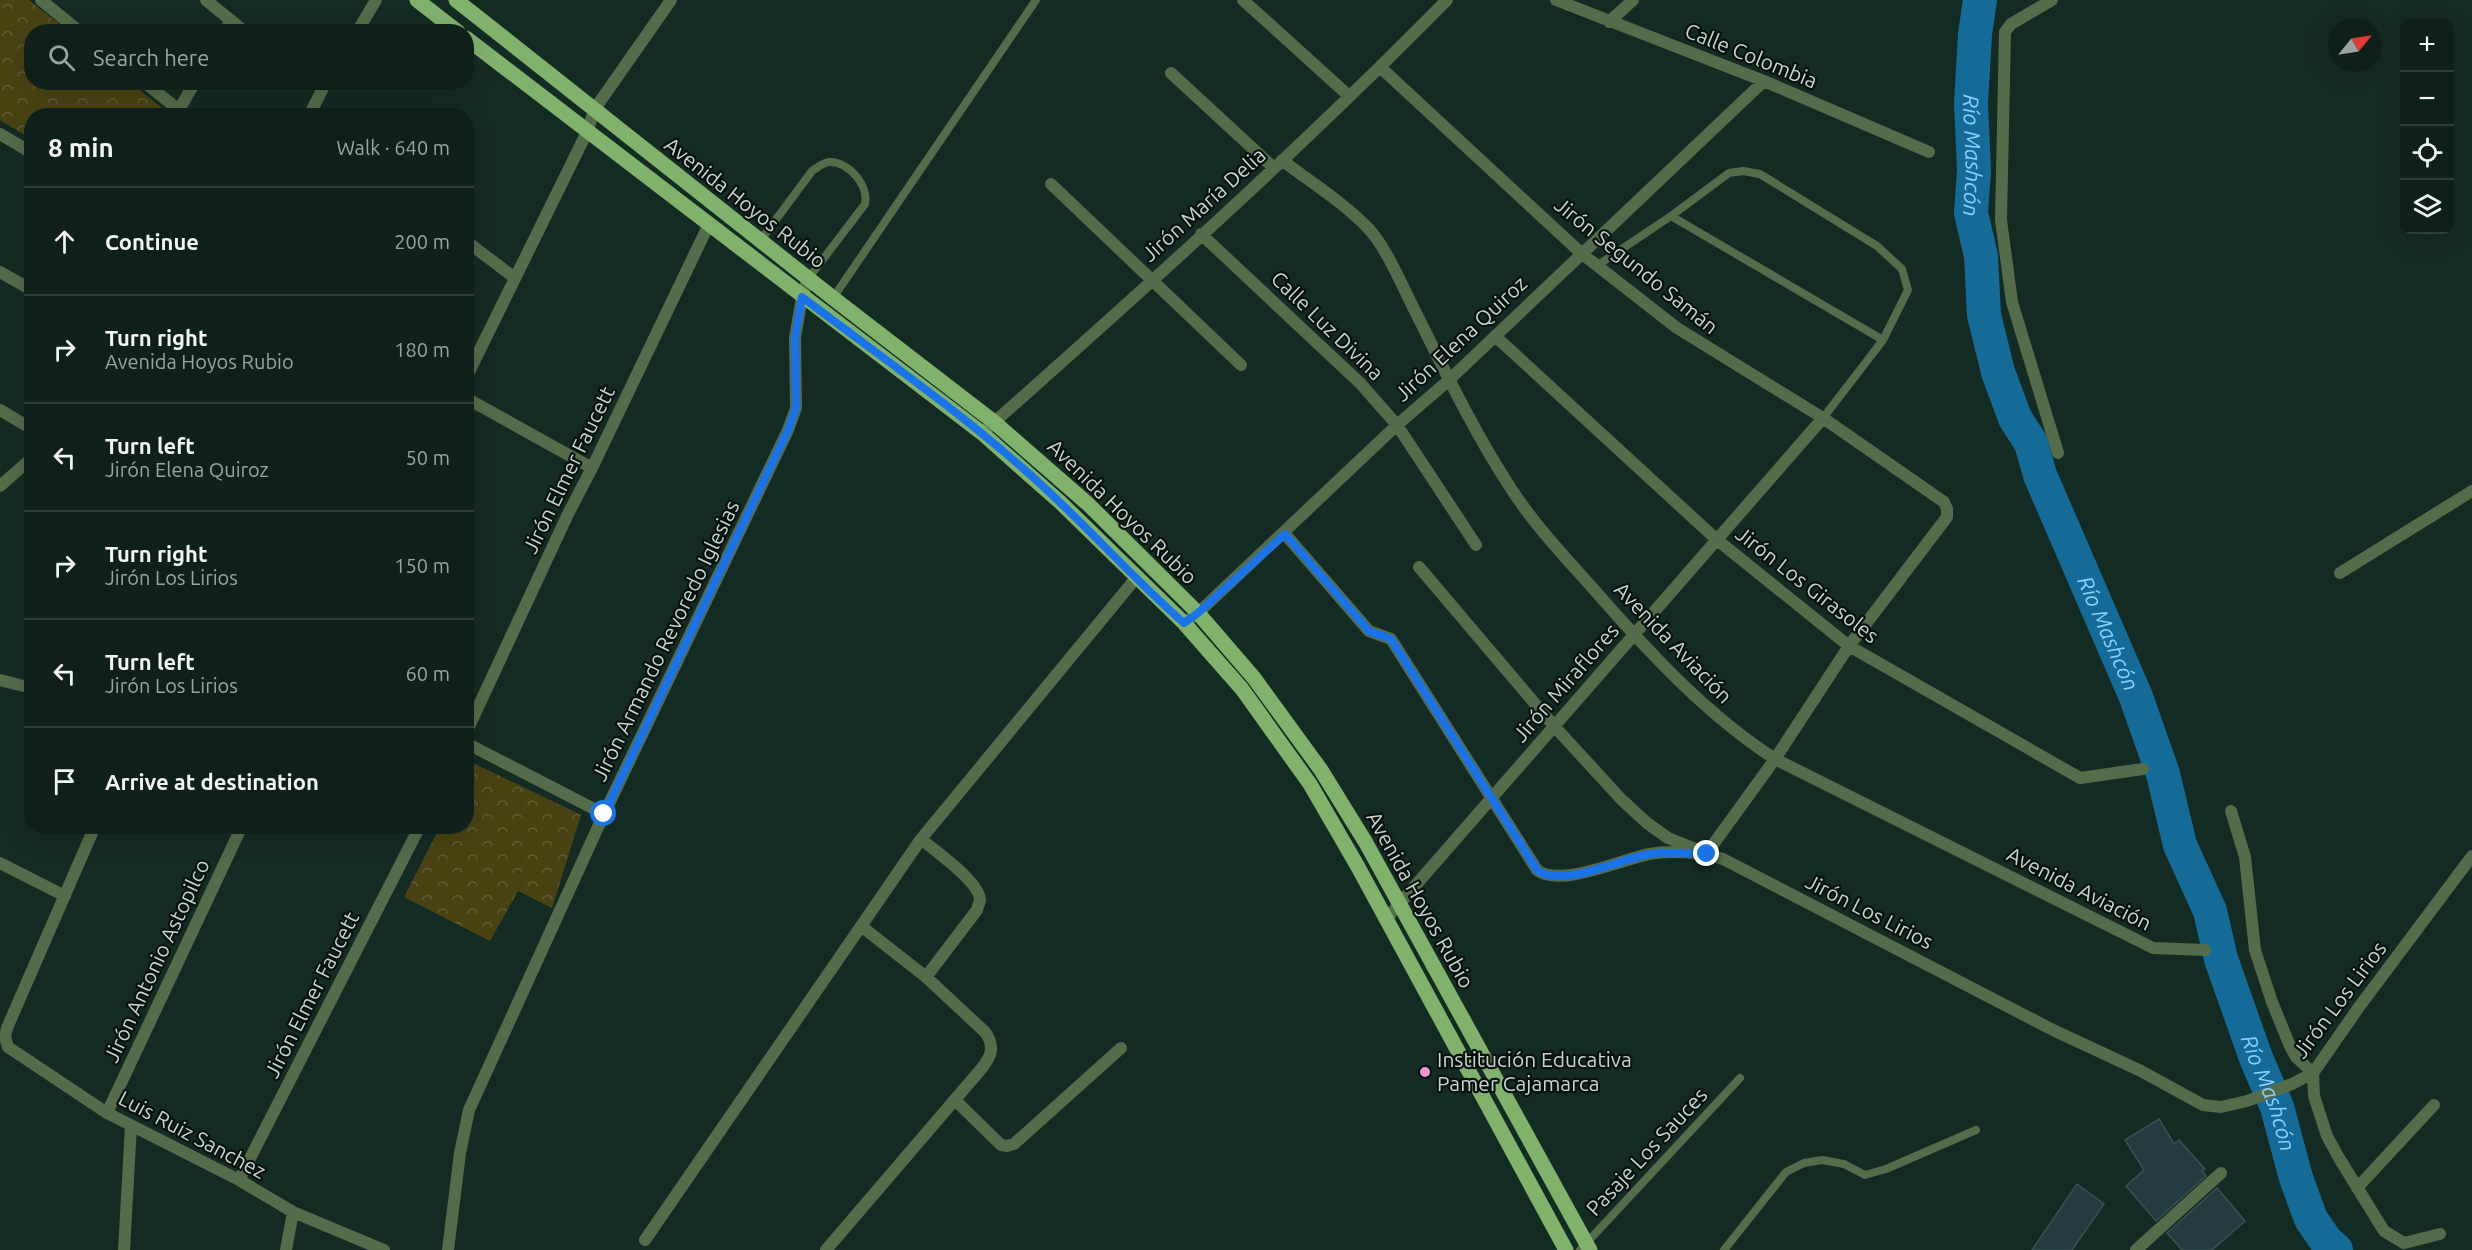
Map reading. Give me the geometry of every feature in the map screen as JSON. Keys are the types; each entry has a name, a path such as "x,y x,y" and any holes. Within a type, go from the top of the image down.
{"main road":[{"path":"417,0 448,24"},
{"name":"Avenida Hoyos Rubio","path":"456,0 808,279 994,422 1088,504 1198,613 1254,678 1295,732 1366,843 1586,1248"},
{"name":"Avenida Hoyos Rubio","path":"474,44 982,434 1062,503 1184,623 1242,689 1310,784 1387,918 1566,1250"},
{"path":"1505,1137 1522,1127"}],"street":[{"path":"41,0 70,24"},
{"path":"206,0 236,24"},
{"path":"362,24 376,0"},
{"path":"474,362 588,130 594,110 671,0"},
{"path":"1243,0 1349,96"},
{"name":"Jirón María Delia","path":"982,434 1278,164 1447,0"},
{"name":"Calle Colombia","path":"1556,0 1764,81 1929,152"},
{"path":"1609,22 1633,0"},
{"path":"2052,0 2011,24 2005,32 2001,220 2012,302 2058,453"},
{"path":"229,24 231,20"},
{"name":"Jirón Segundo Samán","path":"1380,67 1581,253 1677,328 1823,418 1944,502 1947,517 1850,646"},
{"name":"Avenida Aviación","path":"1171,73 1278,164 1361,222 1375,237 1475,429 1527,511 1634,635 1714,714 1741,737 1775,759 2153,948 2205,950"},
{"name":"Jirón Elena Quiroz","path":"1184,623 1285,534 1397,425 1449,380 1764,81"},
{"path":"153,90 172,108"},
{"path":"180,108 190,90"},
{"path":"313,108 322,90"},
{"path":"0,134 24,148"},
{"path":"1051,184 1241,365"},
{"name":"Jirón Elmer Faucett","path":"474,716 568,514 709,224"},
{"name":"Calle Luz Divina","path":"1201,234 1353,376 1397,425 1476,545"},
{"path":"474,247 515,279"},
{"path":"0,272 24,286"},
{"name":"Jirón Armando Revoredo Iglesias","path":"448,1250 460,1153 469,1110 604,814 788,430 796,408 795,338 802,297 808,279"},
{"name":"Jirón Los Girasoles","path":"1495,336 1716,539 1850,646 2080,778 2143,769"},
{"path":"474,402 592,468"},
{"path":"0,410 24,424"},
{"name":"Jirón Miraflores","path":"1387,918 1823,418"},
{"path":"0,486 24,465"},
{"path":"2340,573 2472,491"},
{"name":"Jirón Los Lirios","path":"1285,534 1369,631 1391,639 1537,870 1546,875 1597,870 1650,854 1707,854 1755,874 2053,1030 2141,1071 2204,1105 2221,1107 2247,1101 2292,1084 2313,1073 2359,1007 2472,856"},
{"path":"1419,567 1554,726 1621,799 1647,823 1668,838 1707,854 1775,759 1850,646"},
{"path":"645,1240 921,840 1136,578"},
{"path":"0,680 24,686"},
{"path":"474,747 604,814"},
{"path":"2231,811 2245,857 2255,950 2272,1002 2290,1046 2296,1057 2313,1073 2314,1096 2327,1136 2384,1231 2404,1243 2440,1234"},
{"path":"0,863 65,896 92,834"},
{"name":"Jirón Antonio Astopilco","path":"107,1113 238,834"},
{"name":"Jirón Elmer Faucett","path":"239,1180 416,834"},
{"path":"921,840 970,880 980,901 926,977"},
{"name":"Luis Ruiz Sanchez","path":"65,896 7,1028 5,1037 8,1047 15,1054 131,1126 239,1180 292,1212 384,1250"},
{"path":"826,1250 990,1058 993,1049 991,1040 985,1032 926,977 861,926"},
{"path":"955,1100 1001,1144 1007,1146 1014,1144 1121,1048"},
{"path":"2357,1188 2434,1105"},
{"path":"124,1250 131,1126"},
{"path":"2136,1250 2221,1173"},
{"path":"286,1250 292,1212"}],"lane":[{"path":"833,298 1036,0"},
{"path":"760,241 812,171 820,165 828,162 835,163 861,180 867,197 865,204 808,279"},
{"path":"1598,265 1671,216 1729,173 1743,171 1760,174 1877,246 1902,269 1908,290 1883,340 1823,418"},
{"path":"1671,216 1883,340"},
{"name":"Pasaje Los Sauces","path":"1586,1248 1740,1078"},
{"path":"1724,1250 1786,1172 1804,1163 1822,1160 1844,1164 1865,1175 1886,1169 1976,1130"}],"green space":[{"path":"0,0 29,0 59,24 24,24 24,90 140,90 162,108 24,108 24,135 0,120"},
{"path":"474,763 581,815 552,908 518,891 490,941 404,897 436,834 474,834"}],"building":[{"path":"2159,1119 2174,1144 2179,1140 2205,1169 2202,1171 2206,1176 2156,1221 2126,1186 2144,1170 2125,1140"},
{"path":"2077,1184 2104,1204 2072,1250 2032,1250"},
{"path":"2217,1188 2245,1221 2212,1250 2182,1250 2167,1233"}],"waterway":[{"name":"Río Mashcón","path":"1980,0 1975,34 1971,104 1974,170 1971,213 1981,256 1984,315 1998,372 2015,418 2031,443 2040,475 2136,697 2163,774 2180,845 2210,911 2221,959 2256,1058 2277,1107 2296,1178 2311,1219 2326,1241 2336,1250"}],"place":[{"name":"Institución Educativa Pamer Cajamarca","path":"1425,1072"}],"route":[{"path":"604,814 788,430 796,408 795,338 802,297 982,434 1024,469 1062,503 1171,613 1184,623 1285,534 1369,631 1391,639 1491,800 1541,874 1575,874 1597,870 1650,854 1707,854"}]}
